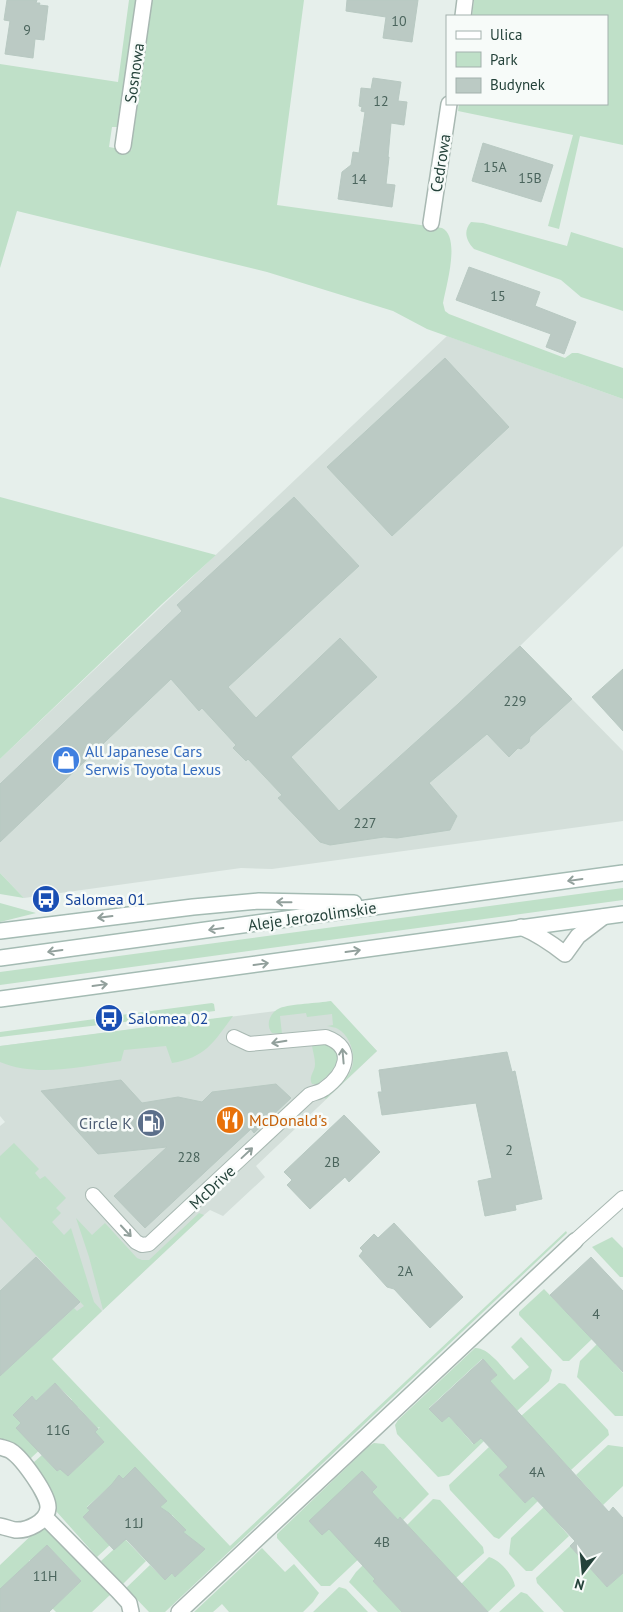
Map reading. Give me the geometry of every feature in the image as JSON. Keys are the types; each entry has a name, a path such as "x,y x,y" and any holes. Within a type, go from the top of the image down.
{"main road":[{"name":"Sosnowa","path":"124,146 144,0"},
{"path":"462,15 465,0"},
{"name":"Cedrowa","path":"431,223 449,105"},
{"name":"Aleje Jerozolimskie","path":"0,958 623,873"},
{"path":"0,931 129,914 259,901 403,904"},
{"path":"0,999 623,914"},
{"path":"521,928 536,933 548,940 565,954 578,936 603,917"},
{"path":"179,1612 575,1241"},
{"path":"0,1447 11,1451 32,1474 45,1495 48,1508 44,1517 31,1527 16,1530 0,1526"},
{"path":"44,1517 129,1603 131,1612"}],"lane":[{"name":"McDrive","path":"93,1195 136,1242 142,1245 149,1244 309,1095 323,1090 333,1081 340,1074 345,1056 342,1046 326,1037 249,1044 234,1037"},
{"path":"575,1241 623,1198"}],"shaded area":[{"path":"447,336 623,399 623,546 520,646 623,751 623,821 272,869 241,868 24,898 0,873 0,759"},
{"path":"332,1004 377,1051 256,1166 265,1177 223,1216 210,1210 204,1215 0,1407 0,1126 5,1122 0,1116 0,1046"}],"green space":[{"path":"129,0 136,0 118,127 112,127 109,147 131,151 152,0 304,0 277,205 442,228 448,233 451,241 451,262 443,303 445,311 565,358 572,353 578,353 623,368 623,399 427,329 393,311 267,272 17,211 0,268 0,64 118,82"},
{"path":"474,0 623,0 623,145 580,136 559,229 548,226 573,135 458,111 459,105 608,105 608,15 472,15"},
{"path":"471,222 483,223 567,246 571,232 623,248 623,311 581,297 561,280 474,249 469,243 466,232"},
{"path":"0,497 216,555 0,759"},
{"path":"0,873 24,898 0,894"},
{"path":"623,888 623,900 0,985 0,972"},
{"path":"0,903 36,913 0,922"},
{"path":"331,1001 377,1051 326,1099 324,1098 347,1077 353,1063 352,1050 347,1038 338,1029 327,1026 333,1025 332,1014 307,1017 306,1013 280,1016 282,1034 272,1033 269,1023 271,1016 280,1008"},
{"path":"214,1004 215,1011 0,1037 0,1032 95,1019 96,1024 121,1021 121,1015"},
{"path":"233,1016 208,1047 201,1053 183,1061 172,1063 166,1046 124,1050 121,1061 76,1068 29,1069 0,1062 0,1046"},
{"path":"323,1041 336,1049 337,1060 333,1069 326,1077 318,1084 312,1084 311,1079 315,1064 312,1046"},
{"path":"14,1143 39,1169 35,1173 40,1179 45,1176 66,1198 56,1208 61,1213 52,1222 64,1235 71,1228 94,1302 102,1311 52,1359 230,1546 566,1231 567,1233 165,1612 149,1612 126,1588 150,1565 165,1580 172,1573 175,1577 204,1549 183,1533 185,1530 172,1515 168,1517 159,1508 166,1501 135,1468 123,1479 119,1475 120,1477 87,1507 90,1510 83,1517 110,1545 97,1557 56,1511 47,1484 34,1462 42,1455 57,1471 62,1467 69,1474 68,1476 104,1442 93,1433 100,1427 97,1428 78,1407 75,1409 69,1404 72,1400 55,1383 36,1401 32,1396 13,1415 21,1423 16,1428 45,1445 31,1458 27,1458 12,1444 0,1438 0,1376 74,1308 77,1311 84,1306 0,1217 0,1156"},
{"path":"199,1213 204,1215 103,1310 76,1218 92,1235 105,1223 137,1258 149,1260"},
{"path":"612,1237 623,1248 623,1277 620,1277 592,1247"},
{"path":"544,1289 592,1339 569,1361 563,1361 519,1315 519,1312"},
{"path":"521,1337 552,1370 549,1381 517,1411 490,1381 497,1375 482,1359 429,1408 442,1422 449,1416 473,1444 481,1438 484,1441 449,1475 438,1477 397,1434 395,1425 398,1420 475,1348 486,1351 491,1355 514,1380 529,1367 511,1347"},
{"path":"602,1339 621,1358 615,1364 623,1373 623,1416 615,1416 577,1377 580,1361"},
{"path":"559,1383 565,1384 608,1430 609,1435 571,1470 521,1416"},
{"path":"374,1443 384,1444 429,1494 403,1520 400,1517 398,1520 372,1492 377,1487 362,1472 329,1529 364,1554 330,1586 321,1586 277,1538 277,1534"},
{"path":"608,1445 623,1447 623,1486 603,1505 576,1475"},
{"path":"489,1447 508,1467 499,1475 525,1503 533,1496 538,1501 499,1539 494,1537 450,1490 449,1485"},
{"path":"433,1499 440,1500 483,1547 484,1553 456,1578 407,1525"},
{"path":"544,1507 569,1536 532,1571 526,1571 509,1554 511,1538"},
{"path":"42,1528 51,1531 111,1594 92,1612 56,1612 52,1608 81,1581 47,1545 49,1549 33,1564 30,1560 32,1565 0,1595 0,1565 38,1529"},
{"path":"125,1539 146,1561 123,1584 101,1561"},
{"path":"570,1546 607,1587 623,1573 623,1612 564,1612 537,1583 536,1578"},
{"path":"262,1548 285,1572 294,1564 319,1593 303,1612 229,1612 222,1604 213,1612 194,1612"},
{"path":"489,1557 505,1568 512,1577 515,1586 488,1612 461,1584"},
{"path":"369,1559 382,1573 373,1581 402,1612 378,1612 349,1582"},
{"path":"339,1587 346,1589 368,1612 313,1612"},
{"path":"521,1592 527,1594 544,1612 499,1612"}],"building":[{"path":"7,0 37,0 36,3 40,3 39,5 48,6 44,40 35,39 33,58 5,54 10,21 4,20"},
{"path":"347,0 418,0 412,42 383,38 386,17 346,11"},
{"path":"373,78 401,82 398,101 407,102 404,125 391,123 386,184 395,185 392,207 338,199 342,172 351,165 353,152 359,153 365,112 361,111 362,107 359,106 361,88 371,89"},
{"path":"483,143 553,165 541,202 472,181"},
{"path":"469,267 540,292 535,306 576,322 564,354 546,347 551,334 456,300"},
{"path":"445,358 509,427 392,536 327,467"},
{"path":"294,497 359,566 228,687 256,718 340,638 377,677 291,757 339,811 520,646 572,699 530,737 529,742 521,749 518,748 509,757 487,734 429,783 457,816 450,830 330,845 320,842 278,798 282,795 248,759 246,761 233,748 236,745 202,708 199,711 171,679 0,842 0,784 182,611 177,605"},
{"path":"623,669 623,731 592,697"},
{"path":"507,1052 512,1072 515,1071 542,1199 515,1205 516,1210 485,1216 478,1181 492,1178 476,1103 382,1115 378,1092 382,1092 379,1070"},
{"path":"121,1080 142,1103 178,1097 202,1102 212,1092 276,1084 291,1098 254,1133 251,1129 145,1228 114,1196 167,1147 98,1154 41,1091"},
{"path":"344,1115 380,1152 349,1182 345,1177 310,1209 287,1185 292,1180 284,1172"},
{"path":"394,1223 463,1297 430,1328 394,1289 387,1287 359,1256 363,1251 360,1248 374,1234 378,1238"},
{"path":"36,1257 80,1302 0,1376 0,1291"},
{"path":"591,1257 623,1291 623,1372 550,1295"},
{"path":"483,1359 497,1375 490,1381 609,1512 613,1507 623,1518 623,1573 607,1587 570,1546 575,1541 533,1496 525,1503 499,1475 508,1467 481,1438 474,1444 449,1416 442,1422 429,1409"},
{"path":"55,1383 98,1429 95,1432 104,1442 68,1476 60,1469 57,1471 16,1428 21,1423 13,1415 32,1396 36,1401"},
{"path":"135,1467 167,1501 160,1507 186,1530 183,1532 205,1549 175,1577 172,1573 165,1580 126,1539 114,1550 83,1517 90,1510 87,1508 119,1475 123,1479"},
{"path":"362,1471 377,1487 372,1492 398,1520 400,1517 488,1612 402,1612 373,1581 375,1579 329,1529 322,1535 309,1521"},
{"path":"47,1545 81,1581 49,1612 0,1612 0,1589"}],"place":[{"name":"All Japanese Cars Serwis Toyota Lexus","path":"66,760"},
{"name":"Salomea 01","path":"46,899"},
{"name":"Salomea 02","path":"109,1018"},
{"name":"McDonald's","path":"230,1120"},
{"name":"Circle K","path":"151,1123"}]}
